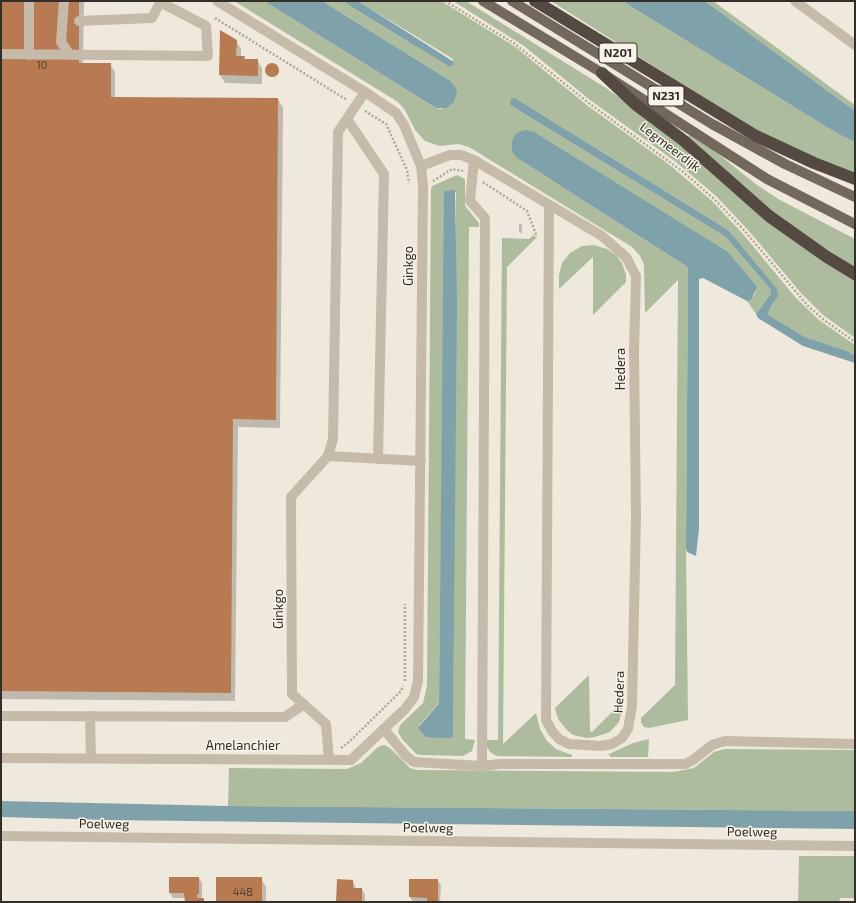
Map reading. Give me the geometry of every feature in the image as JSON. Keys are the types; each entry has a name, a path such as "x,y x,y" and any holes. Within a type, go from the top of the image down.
{"highway":[{"name":"N201","path":"535,1 756,136 814,164 855,179"},
{"name":"N231","path":"602,73 635,104 683,140 769,216 821,253 855,274"}],"main road":[{"name":"Legmeerdijk","path":"483,1 602,73 761,176 855,224"},
{"name":"N231","path":"512,1 712,124 785,164 855,197"}],"street":[{"path":"29,1 29,55"},
{"path":"64,1 61,42 70,55"},
{"name":"Ginkgo","path":"216,1 365,92 396,113 404,125 421,166 423,186 418,681 414,697 405,709 384,729"},
{"path":"795,1 855,45"},
{"path":"1,54 208,56 206,26 161,2 152,18 79,22"},
{"name":"Ginkgo","path":"329,760 326,724 292,694 291,497 328,456 333,439 338,132 365,92"},
{"name":"Ginkgo","path":"347,119 384,174 378,459"},
{"name":"Hedera","path":"421,166 450,155 461,155 474,160 549,206 602,236 626,258 636,276 634,352 636,516 632,706 628,730 622,738 612,744 601,746 569,744 556,735 546,720 550,241 549,206"},
{"path":"474,160 471,174 470,201 485,218 482,766"},
{"path":"328,456 420,461"},
{"path":"1,716 285,717 304,704"},
{"path":"90,716 91,759"},
{"path":"384,729 406,756 414,762 482,766 507,764 685,764 693,760 712,745 725,741 855,744"},
{"name":"Amelanchier","path":"1,758 351,760 384,729"},
{"name":"Poelweg","path":"1,836 855,846"}],"path":[{"name":"Legmeerdijk","path":"446,1 515,44 590,104 682,171 713,198 743,229 808,306 824,320 855,342"},
{"path":"423,186 452,169 471,174 527,211 535,234 538,238 550,241"}],"green space":[{"path":"234,1 264,1 436,108 442,109 449,80 322,1 342,1 448,66 452,66 453,59 358,1 441,1 514,46 588,106 671,166 712,201 743,234 796,298 819,320 855,345 855,356 847,351 805,337 770,316 768,314 770,308 778,296 728,230 515,98 510,105 726,237 771,290 770,295 756,314 747,301 751,299 756,292 517,158 686,266 688,269 686,548 688,720 649,728 644,727 641,723 641,718 675,685 678,280 645,313 644,264 640,256 632,247 469,147 458,144 440,146 425,141 415,130 405,110 398,102"},
{"path":"453,1 466,1 606,88 660,127 855,277 855,338 823,315 801,293 748,230 716,196 676,162 590,100 524,46"},
{"path":"551,1 622,1 838,134 855,142 855,176 775,143"},
{"path":"705,1 713,1 855,105 855,111"},
{"path":"689,135 711,148 757,185 780,200 855,239 855,268 776,215 688,138"},
{"path":"457,175 465,179 465,206 479,223 479,227 469,227 465,739 475,740 472,751 463,756 416,754 402,739 398,732 400,725 423,703 427,686 432,186","holes":["445,191 456,192 453,735 419,726 439,702"]},
{"path":"534,235 536,238 507,267 503,744 536,713 540,729 547,741 556,749 572,755 572,757 497,756 490,752 487,747 487,740 498,740 502,238 529,239"},
{"path":"594,245 607,249 616,255 622,263 626,274 626,282 593,315 593,257 559,289 559,275 562,263 570,253 582,246"},
{"path":"589,675 590,731 592,732 623,701 623,707 619,722 610,732 587,738 573,735 567,730 558,719 555,708"},
{"path":"649,739 648,757 610,757 610,755 607,755 633,743"},
{"path":"384,745 390,748 410,768 417,770 673,772 694,768 714,752 725,749 855,750 855,811 228,806 229,768 347,769 361,763 378,747"},
{"path":"799,856 855,856 855,898 840,898 839,902 798,902"}],"water":[{"path":"264,1 322,1 449,80 456,88 457,92 454,102 446,108 436,108"},
{"path":"342,1 358,1 454,62 452,66 448,66"},
{"path":"622,1 705,1 855,111 855,142 838,134"},
{"path":"515,98 728,230 777,289 778,296 768,314 805,337 847,351 855,356 855,363 803,346 758,318 756,314 770,295 771,290 726,237 510,105 511,99"},
{"path":"527,130 534,132 728,252 757,287 751,300 747,301 703,278 699,279 699,528 696,556 687,552 686,548 688,269 686,266 517,158 512,152 512,141 515,135 521,131"},
{"path":"455,190 457,301 453,735 451,738 441,738 426,737 418,728 439,703 444,194 445,191"},
{"path":"1,801 228,806 855,811 855,829 107,820 1,817"}],"building":[{"path":"1,1 79,1 79,63 111,63 111,97 278,98 276,420 233,419 231,693 1,691"},
{"path":"220,30 237,40 236,56 245,56 244,59 258,59 258,76 219,75"},
{"path":"272,63 277,65 279,70 277,75 272,77 267,75 265,70 267,65"},
{"path":"169,877 199,877 199,894 197,894 197,898 204,898 204,902 185,902 184,893 169,893"},
{"path":"216,877 262,877 262,902 216,902"},
{"path":"337,879 353,880 353,888 362,888 362,902 336,902"},
{"path":"409,879 438,879 438,902 427,902 427,898 409,897"}]}
